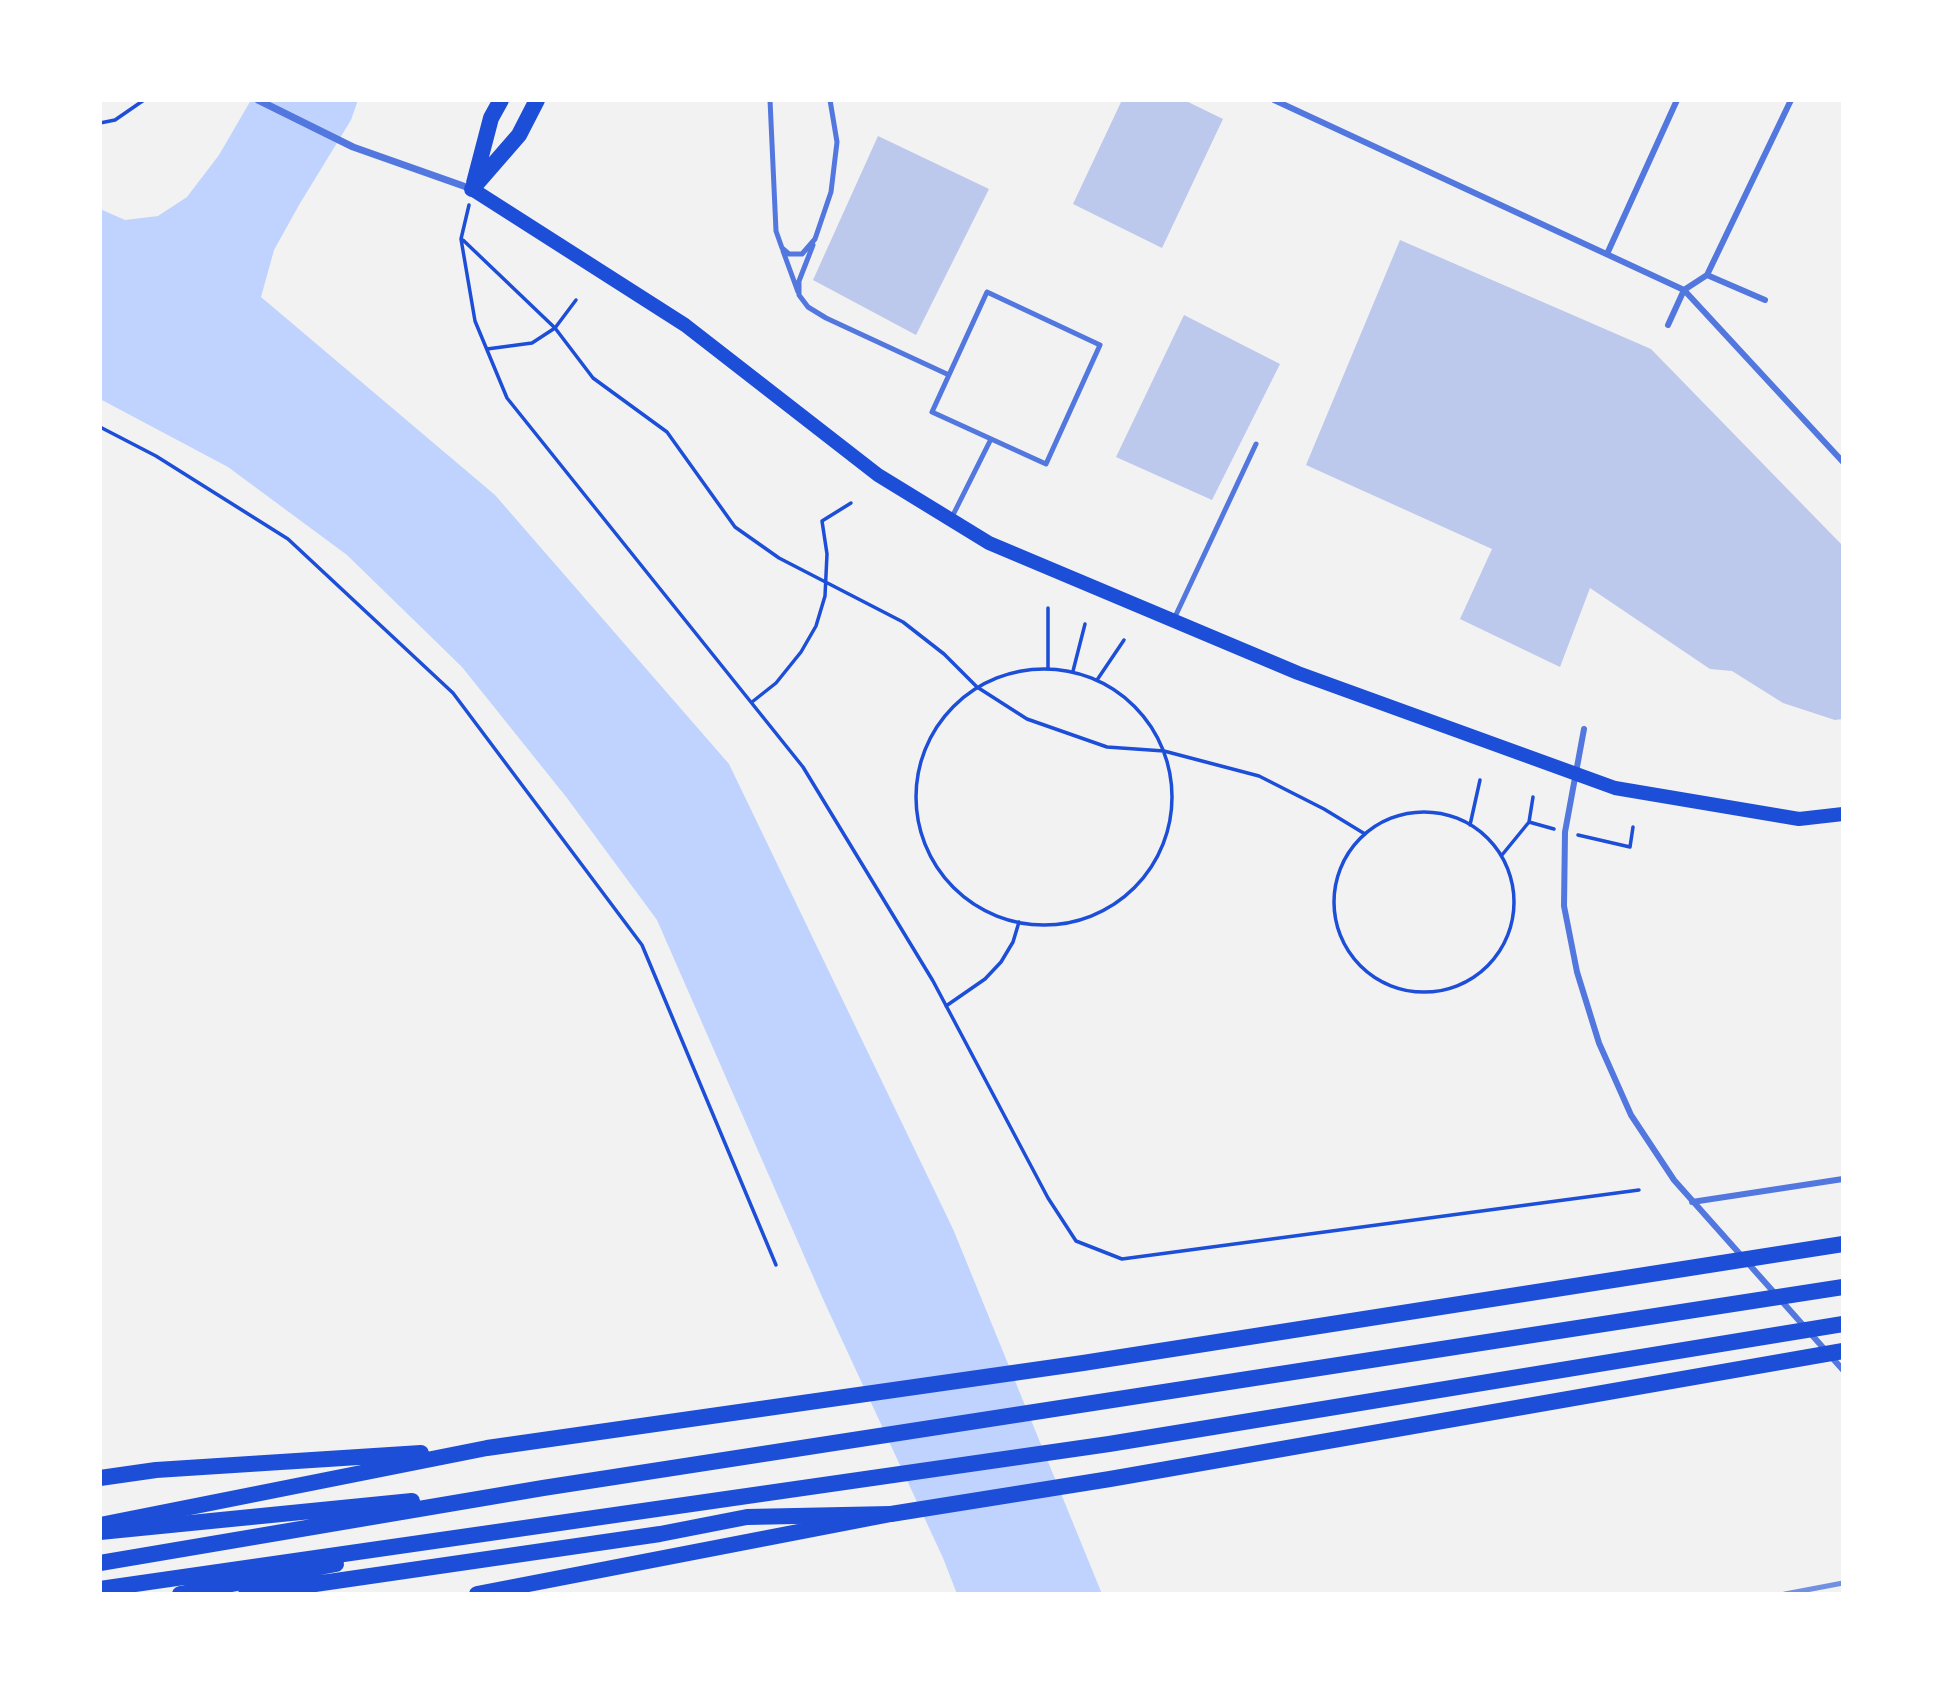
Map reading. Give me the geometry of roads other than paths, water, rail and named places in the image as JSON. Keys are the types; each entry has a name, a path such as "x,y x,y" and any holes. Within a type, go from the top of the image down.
{"main road":[{"path":"472,189 491,118 501,100"},
{"path":"472,189 519,135 537,100"},
{"path":"472,189 685,325 878,475 989,543 1298,673 1615,789 1799,819 1843,814"},
{"path":"100,1525 487,1448 1083,1363 1843,1244"},
{"path":"100,1563 543,1488 1843,1287"},
{"path":"100,1589 1109,1444 1843,1324"},
{"path":"477,1594 891,1514 1110,1479 1843,1351"},
{"path":"100,1478 156,1470 487,1448"},
{"path":"100,1532 543,1488"},
{"path":"246,1594 660,1534 747,1517 891,1514"},
{"path":"180,1594 545,1524"}],"street":[{"path":"258,100 353,147 472,189"},
{"path":"1275,100 1684,290 1843,462"},
{"path":"1607,254 1677,100"},
{"path":"1668,325 1684,290 1707,275 1791,100"},
{"path":"1707,275 1765,300"},
{"path":"1584,729 1565,832 1564,906 1577,972 1599,1043 1631,1115 1674,1180 1843,1370"},
{"path":"1692,1202 1843,1179"}],"lane":[{"path":"770,100 776,231 799,295 808,307 826,318 949,374"},
{"path":"799,295 799,281 831,192 837,142 830,100"},
{"path":"780,242 789,254 802,254 815,239"},
{"path":"987,292 1100,345 1045,464 991,439 932,412 987,292"},
{"path":"951,520 991,439"},
{"path":"1173,621 1256,444"}],"water":[{"path":"251,100 358,100 351,120 274,250 261,297 495,495 729,764 953,1229 1102,1594 957,1594 943,1558 823,1299 657,920 567,798 462,667 347,555 228,467 100,399 100,209 125,220 158,216 187,197 219,155"}],"railway":[{"path":"1785,1594 1843,1583"}]}
